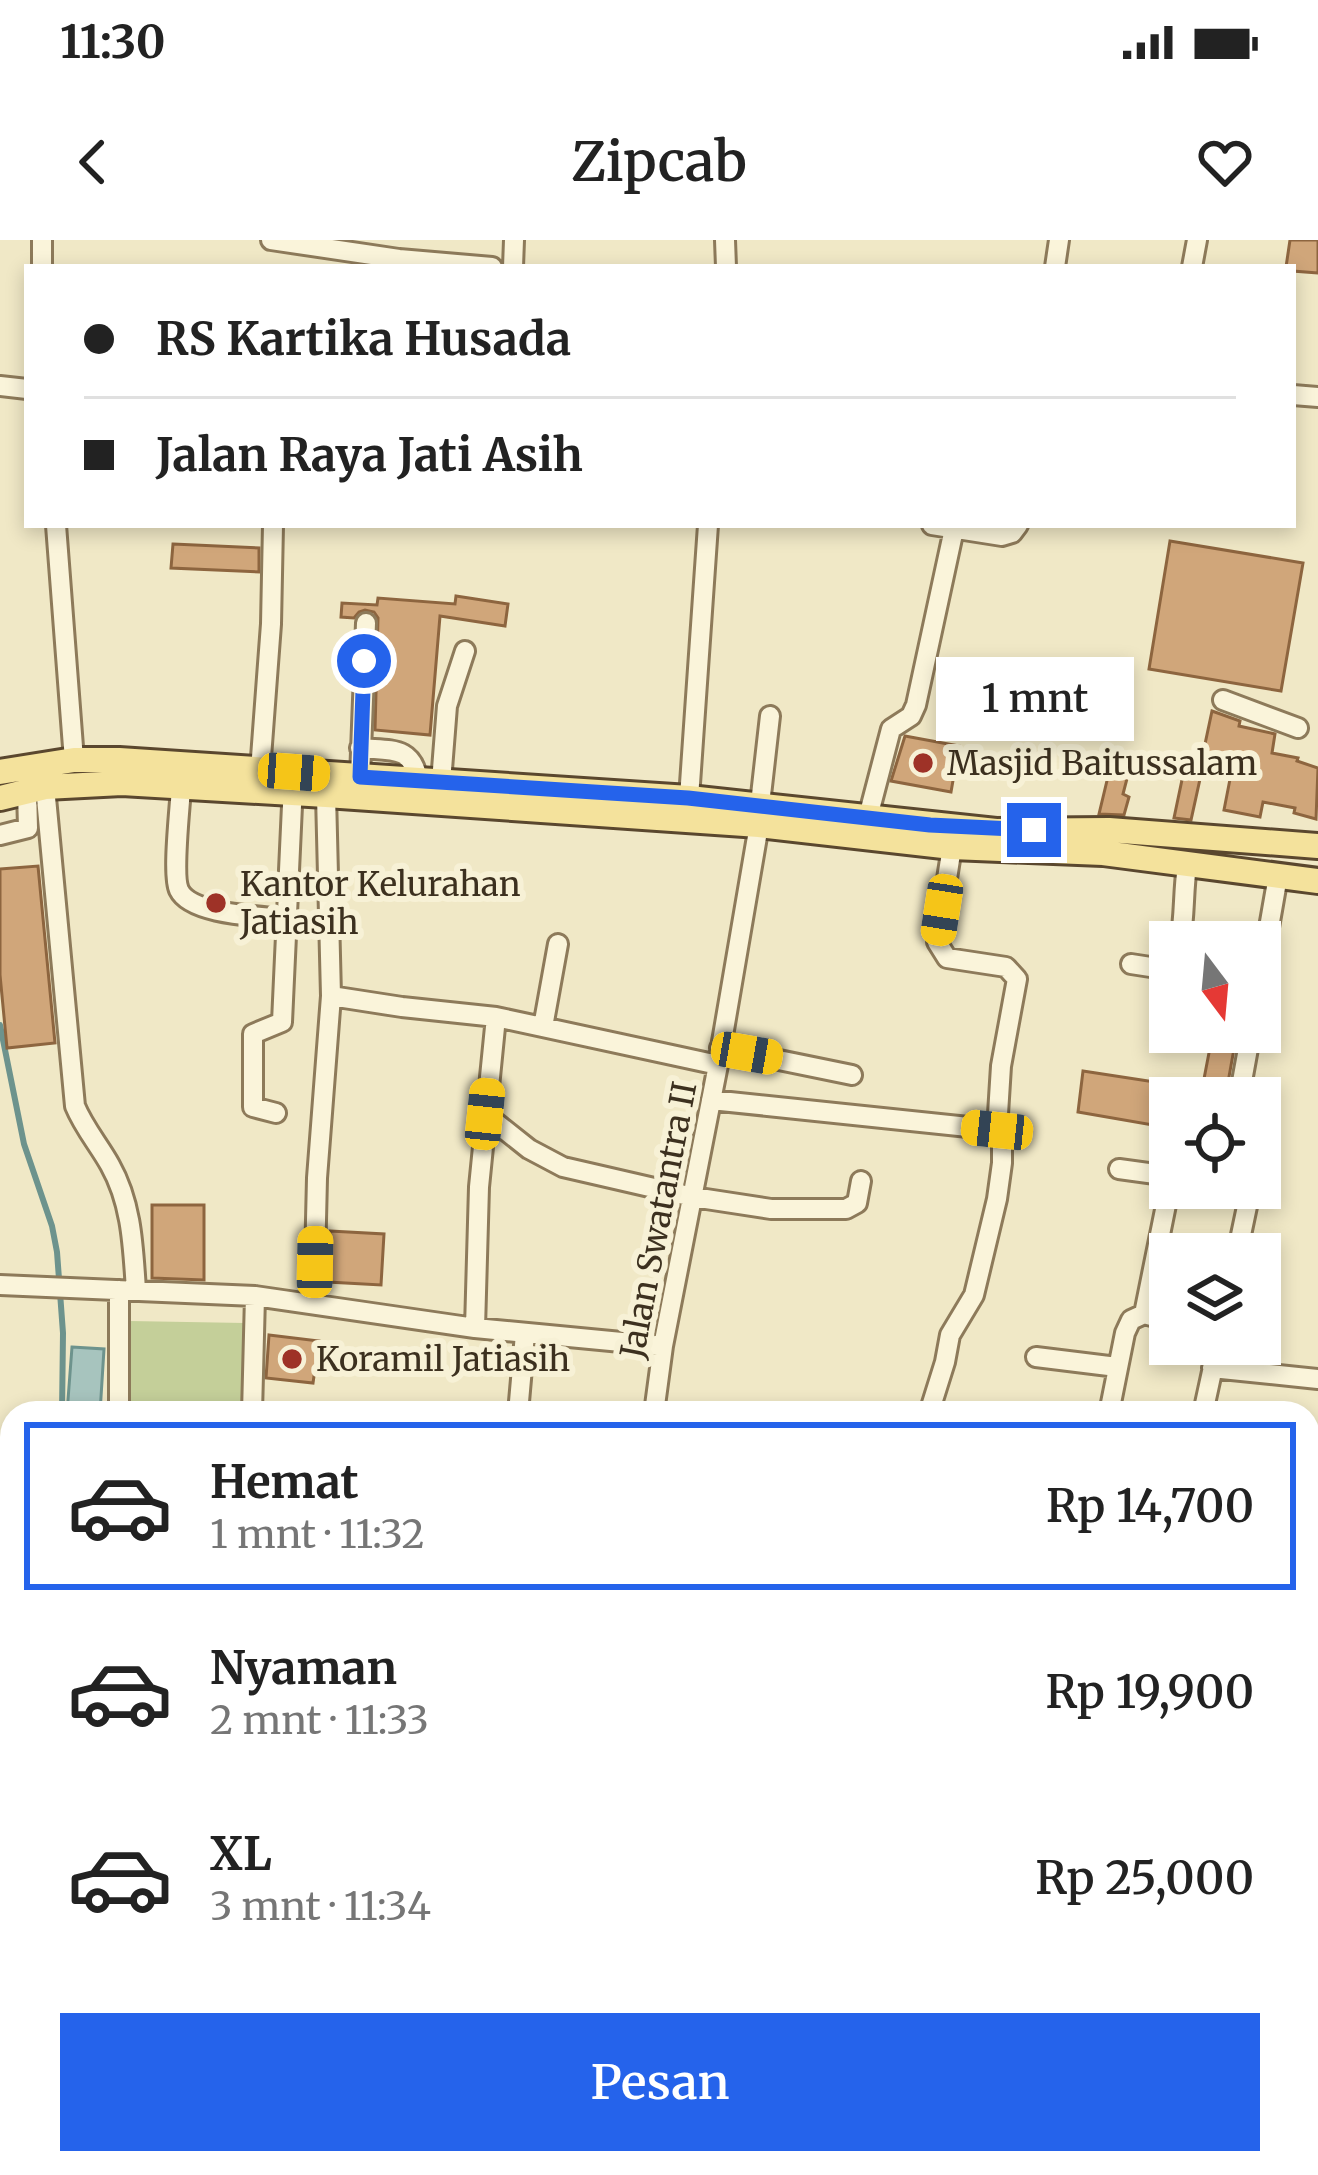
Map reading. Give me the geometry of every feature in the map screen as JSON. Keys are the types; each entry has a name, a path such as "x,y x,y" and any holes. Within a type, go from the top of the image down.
{"main road":[{"path":"0,772 74,760 119,760 260,771 326,795 868,817 996,830 1109,830 1318,846"},
{"path":"0,798 36,789 122,783 182,787 293,782 360,763 425,778 688,798 759,815 952,847 1103,854 1318,881"}],"street":[{"path":"271,240 457,264"},
{"path":"294,264 297,245"},
{"path":"56,528 74,760"},
{"path":"260,771 272,624 273,528"},
{"path":"688,798 708,528"},
{"path":"945,528 1001,536 1016,528"},
{"path":"868,817 891,729 911,716 916,705 954,530"},
{"path":"360,763 366,622"},
{"path":"425,778 465,650"},
{"path":"1223,700 1298,728"},
{"name":"Jalan Swatantra II","path":"656,1401 719,1057 759,815 770,716"},
{"path":"276,1112 258,1110 252,1104 253,1034 282,1022 293,782"},
{"path":"182,787 176,884 186,900 206,909 285,920"},
{"path":"0,835 28,828 36,789"},
{"path":"36,789 75,1106 110,1164 132,1230 120,1401"},
{"path":"314,1304 317,1178 331,996 326,795"},
{"path":"932,1401 950,1335 971,1302 978,1280 1002,1163 997,1130 1001,1066 1017,979 1006,967 946,958 937,942 952,847"},
{"path":"1184,921 1187,866"},
{"path":"1270,921 1278,876"},
{"path":"543,1027 558,944"},
{"path":"1131,964 1149,967"},
{"path":"331,996 496,1017 851,1075"},
{"path":"475,1328 479,1187 496,1017"},
{"path":"711,1100 997,1130"},
{"path":"485,1114 529,1149 563,1167 693,1197 771,1209 847,1209 857,1203 861,1181"},
{"path":"1119,1169 1149,1176"},
{"path":"1144,1314 1165,1209"},
{"path":"0,1285 256,1296 475,1328 663,1346"},
{"path":"253,1401 256,1296"},
{"path":"1111,1401 1125,1333 1131,1320 1149,1315"},
{"path":"519,1401 525,1334"},
{"path":"1036,1357 1118,1367"},
{"path":"1205,1401 1213,1365"},
{"path":"1212,1368 1318,1379"}],"green space":[{"path":"129,1321 245,1323 243,1401 127,1401"}],"water":[{"path":"72,1347 104,1349 101,1401 68,1401"}],"building":[{"path":"1290,240 1318,240 1318,273 1296,271 1296,264 1286,264"},
{"path":"1170,541 1303,563 1281,691 1149,669"},
{"path":"173,544 259,548 259,572 171,568"},
{"path":"456,596 508,604 505,626 440,616 430,735 375,730 378,618 365,610 354,618 341,617 342,603 377,605 378,598 455,604"},
{"path":"1212,711 1240,721 1239,726 1275,734 1272,753 1318,768 1316,819 1294,813 1295,808 1263,802 1260,817 1224,810 1232,769 1201,763"},
{"name":"Masjid Baitussalam","path":"905,736 959,746 951,792 891,781"},
{"path":"1111,764 1129,771 1124,815 1099,814"},
{"path":"1183,775 1200,779 1191,820 1174,818"},
{"path":"38,866 55,1043 7,1048 0,975 0,869"},
{"path":"1209,1053 1233,1053 1229,1077 1204,1077"},
{"path":"1083,1071 1149,1081 1149,1124 1078,1112"},
{"path":"152,1205 204,1205 204,1280 152,1278"},
{"path":"330,1231 384,1234 381,1285 328,1282"},
{"name":"Koramil Jatiasih","path":"269,1335 319,1341 313,1383 266,1378"}],"waterway":[{"path":"0,1025 24,1144 57,1252 62,1401"}],"place":[{"name":"Masjid Baitussalam","path":"923,763"},
{"name":"Kantor Kelurahan Jatiasih","path":"216,903"},
{"name":"Koramil Jatiasih","path":"292,1359"}],"route":[{"path":"364,661 360,777 688,798 930,825 1034,830"}]}
